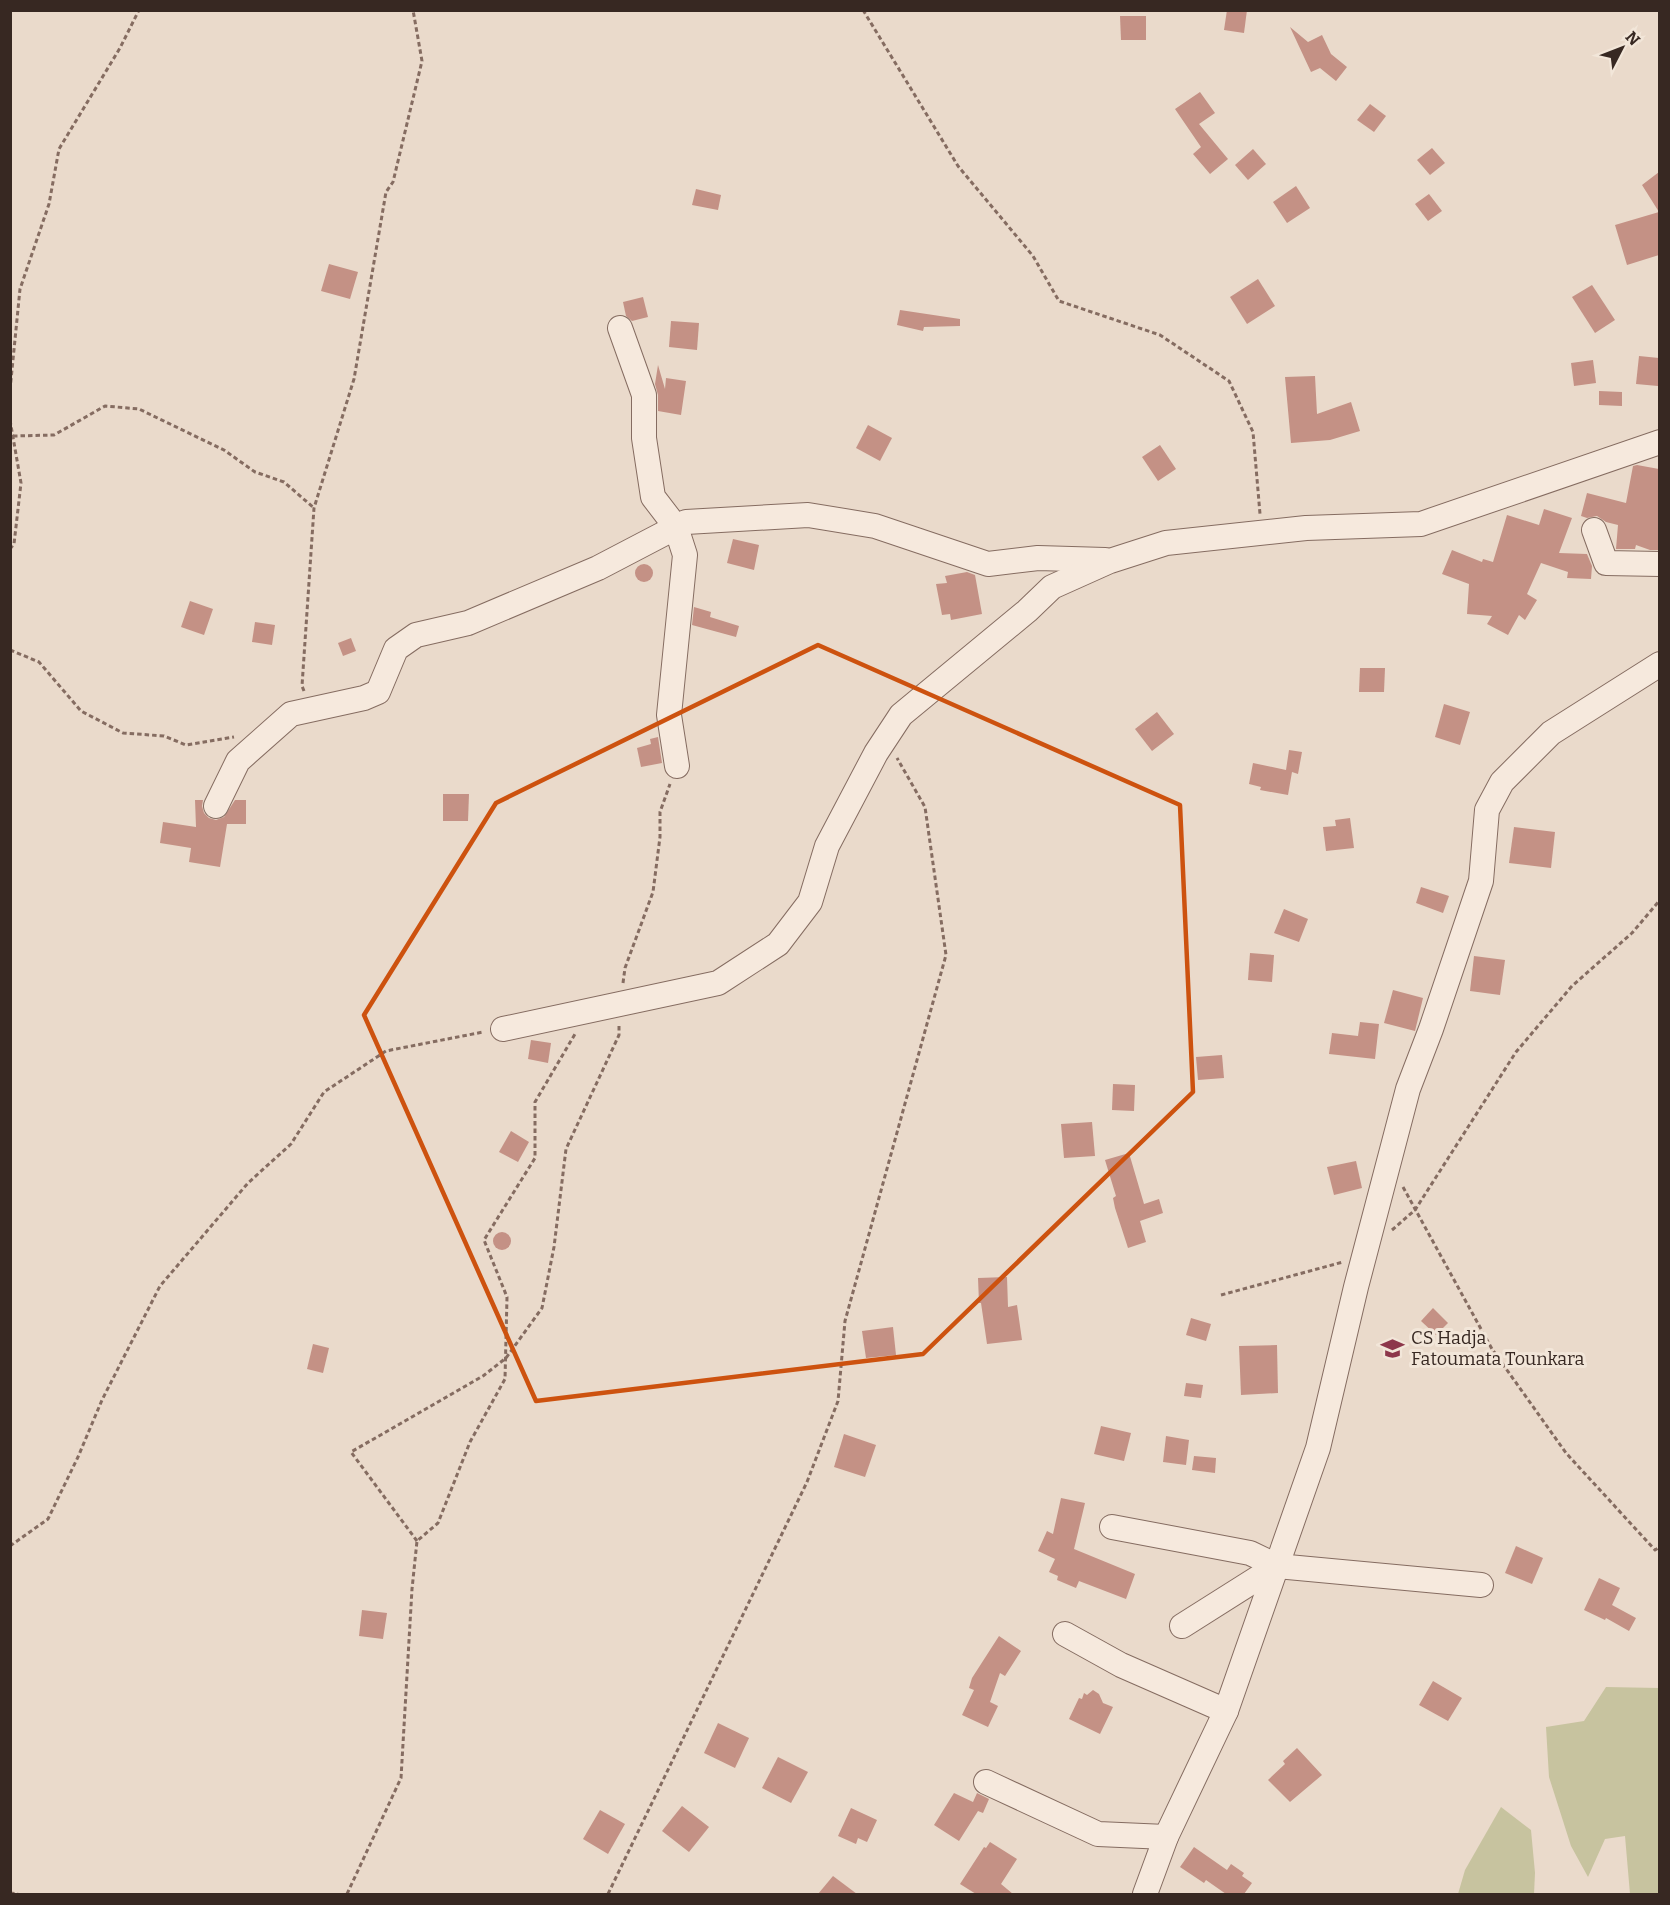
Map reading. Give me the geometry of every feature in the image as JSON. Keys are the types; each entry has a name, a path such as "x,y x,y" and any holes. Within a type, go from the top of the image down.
{"street":[{"path":"620,328 644,394 644,438 653,497 676,527 685,555 669,715 677,766"},
{"path":"503,1029 718,983 778,945 810,902 827,846 901,715 1027,611 1052,587 1110,561 1166,543 1306,528 1421,524 1659,442"},
{"path":"216,806 238,761 291,714 364,698 378,692 396,650 416,635 468,623 598,568 686,522 808,515 874,526 988,564 1038,558 1110,561"},
{"path":"1594,530 1606,563 1659,564"},
{"path":"1145,1894 1166,1837 1226,1711 1318,1448 1364,1256 1408,1089 1431,1029 1481,881 1487,810 1502,782 1551,733 1659,664"},
{"path":"1112,1527 1250,1553 1276,1566 1481,1585"},
{"path":"1182,1626 1276,1566"},
{"path":"1065,1634 1120,1665 1226,1711"},
{"path":"986,1782 1098,1834 1166,1837"}],"path":[{"path":"10,390 20,289 49,204 60,150 120,48 139,10"},
{"path":"312,709 302,686 314,508 354,379 386,192 393,182 422,61 412,10"},
{"path":"863,10 958,166 1032,256 1059,301 1160,335 1229,381 1253,432 1262,534"},
{"path":"13,436 54,435 105,406 139,410 224,450 255,472 284,482 314,508"},
{"path":"10,420 21,483 14,544 10,549"},
{"path":"10,650 39,662 81,711 123,733 164,736 186,745 239,736"},
{"path":"608,1894 807,1482 838,1401 845,1321 946,955 925,807 886,738"},
{"path":"347,1894 401,1778 417,1541 351,1452 483,1376 506,1358 542,1308 555,1237 566,1149 619,1035 625,968 653,892 660,837 660,812 677,766"},
{"path":"1389,1233 1415,1210 1516,1052 1572,986 1632,933 1659,900"},
{"path":"417,1541 438,1523 470,1442 505,1379 507,1297 484,1240 536,1158 535,1102 588,1011"},
{"path":"10,1546 48,1519 102,1400 160,1286 248,1183 291,1144 324,1092 386,1051 503,1029"},
{"path":"1389,1162 1492,1349 1566,1453 1656,1550 1659,1547"},
{"path":"1221,1295 1364,1256"},
{"path":"10,1893 18,1894"}],"highlighted area":[{"path":"818,645 1180,805 1193,1092 923,1354 536,1401 364,1015 496,803"}],"shaded area":[{"path":"1606,1687 1659,1688 1659,1894 1630,1894 1625,1836 1605,1839 1588,1877 1571,1846 1549,1777 1546,1727 1584,1721"},
{"path":"1501,1807 1531,1830 1535,1873 1534,1894 1458,1894 1465,1870"}],"building":[{"path":"1227,10 1247,10 1244,33 1224,30"},
{"path":"1120,16 1146,16 1146,40 1121,40"},
{"path":"1290,27 1308,42 1322,35 1331,54 1347,67 1336,81 1320,68 1311,72"},
{"path":"1200,92 1215,113 1199,124 1228,159 1210,174 1193,154 1201,147 1175,109"},
{"path":"1370,104 1386,116 1374,132 1357,120"},
{"path":"1432,148 1445,163 1430,175 1417,160"},
{"path":"1253,149 1266,164 1248,180 1235,165"},
{"path":"1659,172 1659,212 1642,185"},
{"path":"1296,186 1310,208 1287,223 1273,202"},
{"path":"696,189 721,195 718,210 692,205"},
{"path":"1429,194 1442,211 1428,221 1415,204"},
{"path":"1659,212 1659,255 1627,265 1615,225"},
{"path":"329,264 358,272 350,299 321,291"},
{"path":"1258,279 1275,306 1247,324 1230,297"},
{"path":"1592,285 1615,320 1595,333 1572,297"},
{"path":"643,297 648,317 632,321 626,316 623,302"},
{"path":"900,310 960,319 960,326 924,327 923,331 897,325"},
{"path":"671,321 699,323 697,350 669,347"},
{"path":"1639,356 1659,358 1658,386 1636,384"},
{"path":"1593,360 1596,383 1574,386 1571,363"},
{"path":"658,365 665,389 666,378 686,381 681,415 658,411 655,384"},
{"path":"1315,376 1317,414 1351,402 1360,431 1330,440 1291,443 1285,377"},
{"path":"1599,391 1622,392 1622,406 1599,405"},
{"path":"868,425 892,438 880,461 856,448"},
{"path":"1160,445 1176,469 1158,481 1142,457"},
{"path":"1633,466 1659,469 1659,550 1650,550 1636,545 1635,549 1616,549 1618,525 1606,522 1597,516 1587,518 1581,516 1587,493 1626,503"},
{"path":"1544,509 1572,518 1559,553 1587,554 1592,566 1591,579 1567,578 1568,572 1541,563 1527,594 1537,600 1525,620 1519,615 1508,635 1487,624 1492,616 1467,614 1469,584 1442,574 1452,550 1482,562 1483,559 1493,562 1507,515 1539,525"},
{"path":"733,539 759,545 754,570 727,563"},
{"path":"644,564 650,567 653,573 650,579 644,582 638,579 635,573 638,567"},
{"path":"967,572 975,575 982,614 951,620 950,614 942,615 936,584 947,583 945,576"},
{"path":"190,601 213,609 204,635 181,627"},
{"path":"694,607 711,612 710,617 739,626 736,637 692,625"},
{"path":"255,622 275,625 272,645 252,642"},
{"path":"351,638 356,651 343,656 338,643"},
{"path":"1360,668 1385,668 1384,692 1359,692"},
{"path":"1444,704 1470,712 1460,745 1435,737"},
{"path":"1157,712 1174,734 1152,751 1135,729"},
{"path":"658,737 662,763 641,767 637,748 651,744 650,739"},
{"path":"1289,750 1302,752 1298,774 1292,772 1288,795 1260,790 1261,787 1249,784 1253,763 1286,770"},
{"path":"443,794 469,794 468,821 443,821"},
{"path":"195,800 203,800 204,813 216,820 224,817 235,800 246,800 246,824 227,824 220,867 189,862 191,848 160,843 163,822 196,827"},
{"path":"1350,818 1354,848 1326,851 1323,827 1336,826 1335,820"},
{"path":"1514,827 1555,832 1551,868 1509,863"},
{"path":"1421,887 1449,896 1443,913 1416,903"},
{"path":"1284,909 1308,919 1299,942 1274,933"},
{"path":"1250,953 1274,955 1272,982 1248,980"},
{"path":"1474,956 1505,960 1500,995 1470,991"},
{"path":"1393,990 1423,998 1415,1031 1384,1023"},
{"path":"1360,1022 1379,1024 1375,1059 1329,1054 1332,1033 1358,1036"},
{"path":"531,1040 551,1043 548,1063 528,1059"},
{"path":"1222,1055 1224,1078 1198,1080 1196,1057"},
{"path":"1113,1084 1135,1085 1134,1111 1112,1110"},
{"path":"1092,1122 1095,1156 1064,1158 1061,1124"},
{"path":"511,1131 529,1142 518,1162 499,1152"},
{"path":"1129,1153 1144,1204 1159,1199 1163,1213 1140,1221 1146,1242 1128,1248 1115,1208 1113,1198 1116,1196 1105,1160"},
{"path":"1356,1161 1362,1188 1334,1195 1327,1167"},
{"path":"502,1232 508,1235 511,1241 508,1247 502,1250 496,1247 493,1241 496,1235"},
{"path":"1007,1277 1008,1307 1017,1305 1022,1340 987,1344 981,1303 979,1303 978,1278"},
{"path":"1433,1308 1448,1323 1436,1335 1421,1321"},
{"path":"1191,1318 1211,1324 1206,1341 1186,1335"},
{"path":"893,1327 896,1355 866,1358 862,1331"},
{"path":"313,1344 329,1348 323,1373 307,1369"},
{"path":"1277,1345 1278,1393 1241,1395 1239,1346"},
{"path":"1186,1383 1203,1385 1201,1398 1184,1396"},
{"path":"1101,1426 1131,1433 1124,1461 1094,1454"},
{"path":"844,1434 876,1445 865,1477 834,1467"},
{"path":"1166,1436 1189,1440 1186,1465 1163,1462"},
{"path":"1194,1456 1216,1458 1215,1473 1192,1470"},
{"path":"1061,1498 1085,1503 1074,1549 1135,1574 1126,1599 1079,1581 1076,1588 1057,1580 1058,1576 1049,1572 1055,1559 1038,1551 1047,1531 1053,1534"},
{"path":"1516,1546 1543,1558 1532,1584 1505,1573"},
{"path":"1599,1578 1620,1588 1612,1605 1636,1618 1629,1631 1606,1618 1605,1620 1584,1610"},
{"path":"362,1610 387,1613 383,1639 359,1636"},
{"path":"999,1636 1021,1651 1005,1676 1000,1673 990,1702 998,1706 988,1727 962,1715 974,1690 969,1688 972,1678"},
{"path":"1433,1681 1462,1698 1448,1721 1419,1705"},
{"path":"1093,1690 1099,1694 1103,1703 1113,1707 1100,1734 1069,1719 1079,1698 1082,1699 1084,1693 1087,1695"},
{"path":"718,1723 749,1738 735,1768 704,1753"},
{"path":"1297,1748 1322,1775 1290,1802 1268,1780 1285,1764 1283,1761"},
{"path":"778,1757 808,1772 791,1803 762,1788"},
{"path":"954,1793 973,1802 977,1793 989,1799 983,1813 978,1811 959,1841 934,1825"},
{"path":"682,1806 709,1827 689,1852 662,1831"},
{"path":"851,1808 877,1820 867,1842 858,1838 856,1844 838,1836"},
{"path":"600,1810 625,1824 608,1854 583,1839"},
{"path":"990,1842 1017,1859 1001,1884 1013,1894 976,1894 960,1884 984,1847 986,1848"},
{"path":"1194,1847 1227,1870 1231,1864 1244,1873 1242,1876 1252,1883 1244,1894 1226,1894 1206,1880 1204,1883 1180,1867"},
{"path":"833,1876 857,1894 818,1894"}],"place":[{"name":"CS Hadja Fatoumata Tounkara","path":"1393,1348"}]}
